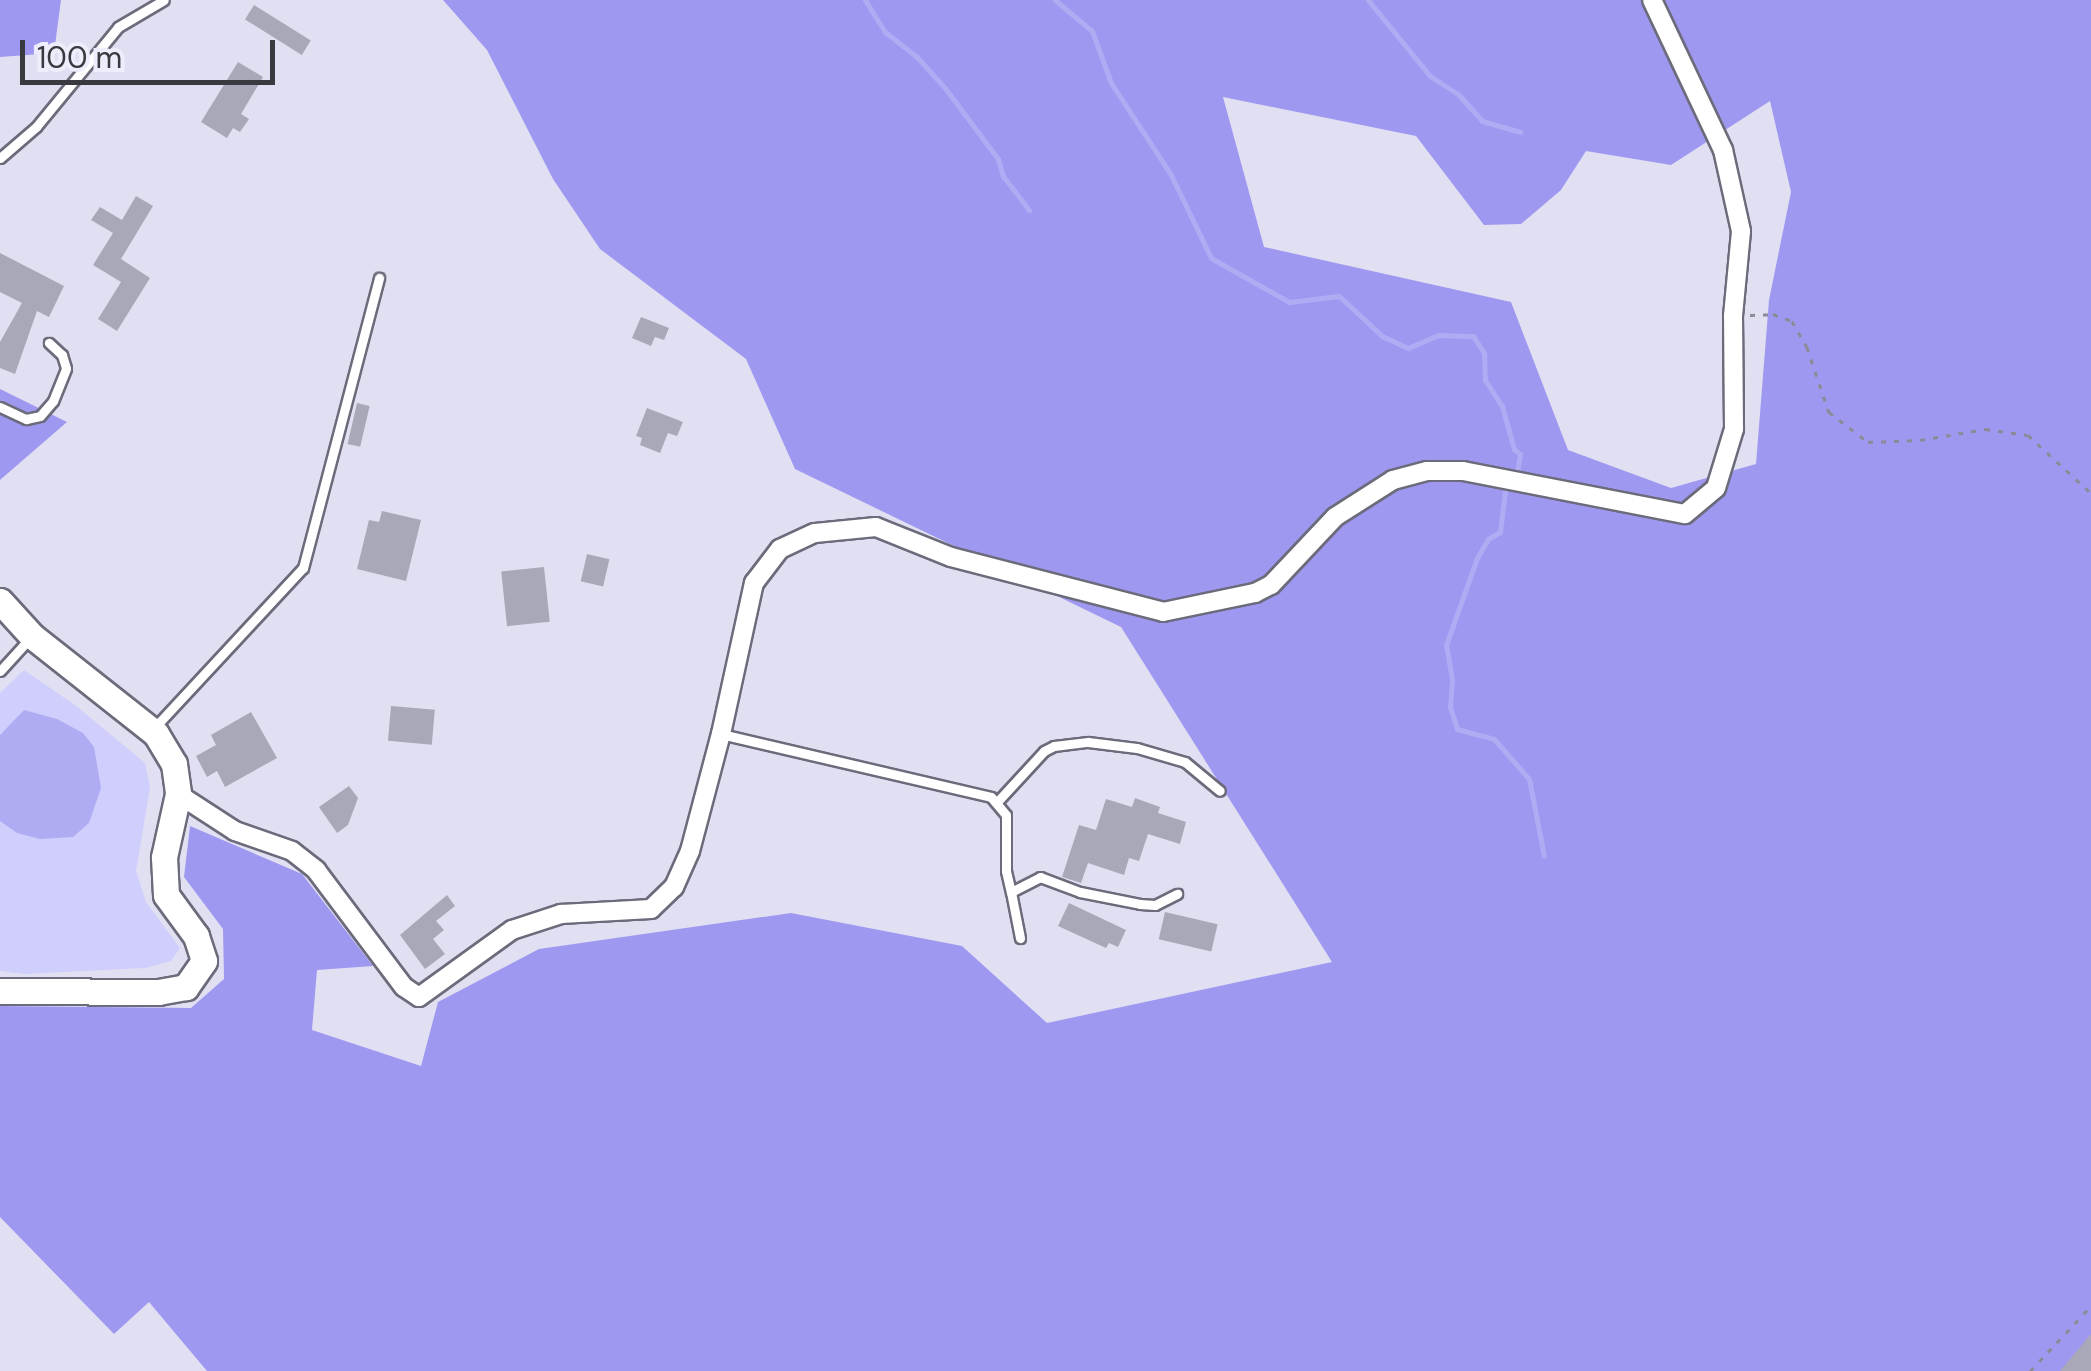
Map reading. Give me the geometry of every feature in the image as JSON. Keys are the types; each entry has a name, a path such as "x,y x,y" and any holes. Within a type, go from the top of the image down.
{"street":[{"path":"178,794 235,832 292,851 316,870 404,987 420,997 512,930 561,914 650,909 662,900 684,868 721,734 754,582 780,549 815,533 876,527 950,557 1162,612 1256,593 1271,585 1336,517 1393,480 1427,470 1463,471 1634,508 1686,514 1716,488 1734,429 1733,316 1741,231 1723,150 1652,0"},
{"path":"0,601 32,636 152,730 174,764 178,794 164,857 166,895 196,936 204,961 186,986 159,992 0,991"}],"lane":[{"path":"0,158 36,127 118,27 164,0"},
{"path":"152,730 303,568 380,278"},
{"path":"0,407 26,419 40,416 53,400 66,368 62,355 49,343"},
{"path":"0,671 32,636"},
{"path":"721,734 997,802"},
{"path":"997,802 1044,751 1088,742 1121,745 1185,762 1220,791"},
{"path":"997,802 1008,829 1006,871 1020,938"},
{"path":"1010,892 1040,877 1080,892 1140,904 1155,905 1178,894"}],"path":[{"path":"1733,316 1773,314 1792,321 1807,347 1829,412 1868,442 1920,440 1984,429 2028,436 2091,494"},
{"path":"2030,1371 2091,1306"}],"shaded area":[{"path":"0,0 61,0 54,53 0,57"},
{"path":"443,0 2091,0 2091,1371 207,1371 149,1302 114,1334 0,1217 0,1006 191,1008 224,979 223,929 184,877 190,826 302,874 373,966 317,970 312,1030 421,1066 438,1002 539,949 791,913 962,946 1047,1023 1332,962 1121,627 795,469 746,359 600,249 553,179 487,50","holes":["1223,97 1416,136 1484,225 1521,224 1561,190 1586,151 1671,165 1770,101 1791,192 1769,300 1756,464 1671,488 1568,450 1511,302 1264,247"]},
{"path":"0,389 67,422 0,480"},
{"path":"24,670 75,705 145,763 150,787 136,871 146,902 180,948 171,961 145,968 25,974 0,971 0,693"},
{"path":"24,710 57,719 83,733 94,747 101,788 89,823 73,837 40,839 17,833 0,821 0,735"}],"building":[{"path":"254,5 311,41 302,55 245,19"},
{"path":"238,62 263,77 241,114 249,119 240,132 233,128 227,138 201,122"},
{"path":"136,196 153,206 121,259 150,278 117,331 98,319 121,282 93,265 113,233 91,220 100,207 122,220"},
{"path":"0,253 64,286 49,317 37,311 15,374 0,368 0,342 22,303 0,292"},
{"path":"641,317 669,328 664,340 655,337 651,346 632,338"},
{"path":"357,403 370,406 360,447 348,444"},
{"path":"647,408 683,422 677,436 668,433 660,453 640,445 642,438 636,436"},
{"path":"382,511 421,520 406,581 357,569 369,520 379,522"},
{"path":"587,554 609,559 603,586 581,581"},
{"path":"544,567 550,622 507,626 501,571"},
{"path":"391,706 435,710 432,745 388,741"},
{"path":"251,712 277,758 225,787 217,771 207,777 196,756 216,745 211,735"},
{"path":"349,786 358,798 348,825 337,833 319,807"},
{"path":"1135,798 1160,807 1158,813 1186,822 1180,844 1148,834 1139,861 1129,858 1124,875 1088,863 1081,883 1062,877 1079,825 1096,830 1106,799 1132,807"},
{"path":"447,895 455,906 436,921 444,930 433,939 445,954 425,969 400,935"},
{"path":"1069,903 1126,930 1118,947 1109,943 1106,948 1058,926"},
{"path":"1165,912 1218,924 1211,951 1159,939"},
{"path":"2091,1334 2091,1371 2060,1371"}],"waterway":[{"path":"865,0 885,32 916,56 945,88 998,159 1003,176 1029,210"},
{"path":"1055,0 1092,31 1111,83 1170,173 1211,258 1289,302 1339,296 1382,336 1408,348 1438,335 1473,336 1484,353 1485,380 1502,406 1514,449 1520,454 1517,474"},
{"path":"1368,0 1430,76 1458,94 1482,121 1520,132"},
{"path":"1505,491 1500,532 1488,539 1477,558 1446,645 1452,680 1450,707 1457,729 1494,739 1529,779 1544,856"}]}
